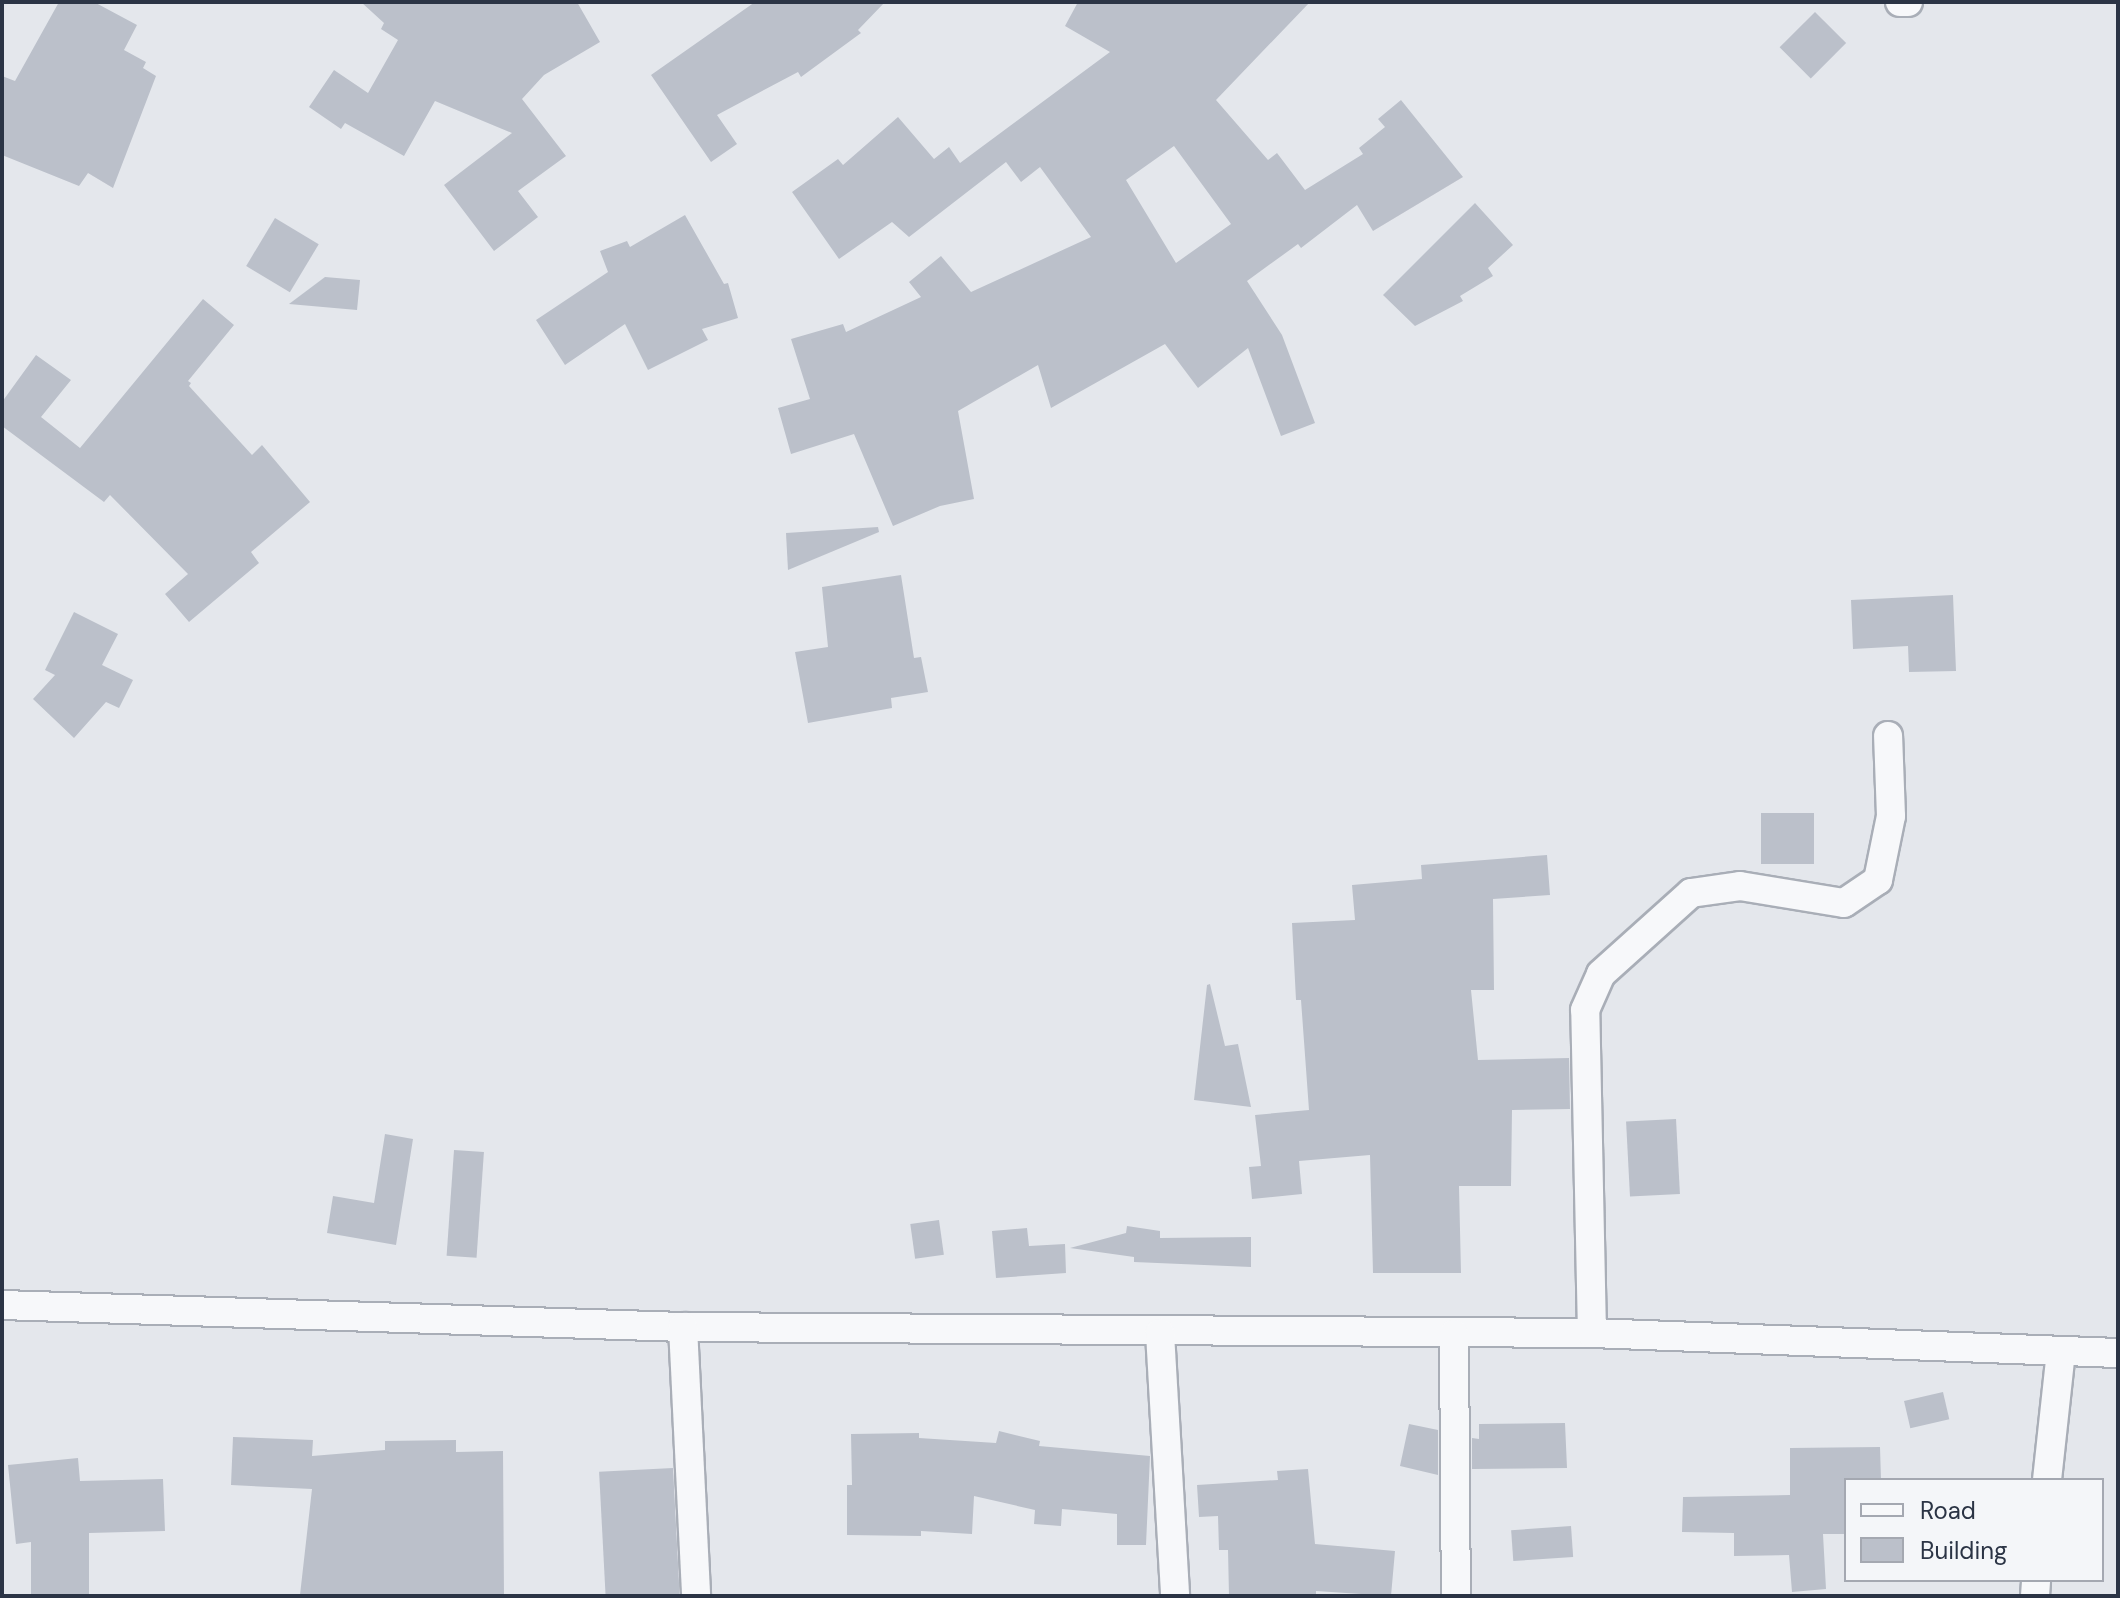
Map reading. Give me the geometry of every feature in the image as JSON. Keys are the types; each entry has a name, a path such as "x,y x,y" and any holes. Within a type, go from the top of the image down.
{"street":[{"path":"1900,2 1908,2"},
{"path":"1592,1333 1585,1010 1601,974 1691,893 1740,886 1844,903 1878,880 1891,816 1888,736"},
{"path":"2,1305 683,1327 1160,1333 1592,1333 2118,1353"},
{"path":"683,1327 696,1596"},
{"path":"1160,1333 1175,1596"},
{"path":"1454,1334 1456,1596"},
{"path":"2047,1478 2061,1352"}],"building":[{"path":"59,2 94,2 137,25 124,50 146,62 143,68 156,76 113,188 88,173 79,186 2,155 2,76 15,81"},
{"path":"361,2 577,2 600,42 544,75 522,99 566,156 518,191 538,217 494,251 444,185 512,133 435,101 404,156 345,123 341,129 309,107 334,70 368,93 398,40 381,29 384,23"},
{"path":"755,2 885,2 858,30 861,33 801,77 798,72 717,115 737,144 711,162 651,75"},
{"path":"1078,2 1310,2 1216,100 1268,160 1277,153 1305,190 1363,154 1359,148 1385,127 1378,119 1401,100 1463,177 1373,231 1357,205 1301,248 1298,244 1247,281 1282,335 1315,423 1281,436 1248,348 1198,388 1165,344 1051,408 1038,365 958,411 974,499 940,506 893,526 854,434 791,454 778,408 810,399 791,339 843,324 846,332 921,297 909,282 941,256 971,292 1091,237 1040,167 1021,182 1006,162 909,237 892,222 839,259 792,192 838,159 843,165 898,117 934,159 949,147 960,163 1110,52 1065,26","holes":["1174,146 1231,224 1176,263 1126,180"]},
{"path":"1815,12 1846,43 1811,78 1780,47"},
{"path":"1475,203 1513,245 1488,268 1493,276 1460,296 1463,301 1415,326 1383,295"},
{"path":"685,215 724,284 728,283 738,318 702,329 708,340 648,370 625,324 565,365 536,320 608,272 600,251 627,241 630,247"},
{"path":"275,218 319,244 290,292 246,266"},
{"path":"325,277 360,280 357,310 289,304"},
{"path":"203,299 234,325 188,381 191,383 189,386 252,455 262,445 310,502 251,552 259,563 189,622 165,594 188,574 110,495 104,502 2,426 2,402 36,355 71,380 41,417 80,448"},
{"path":"878,527 879,532 788,570 786,533"},
{"path":"901,575 914,658 921,657 928,692 891,698 892,708 808,723 795,652 828,647 822,587"},
{"path":"1953,595 1956,671 1909,672 1908,646 1853,649 1851,600"},
{"path":"74,612 118,634 102,665 133,680 119,708 106,702 74,738 33,699 55,675 45,670"},
{"path":"1761,813 1814,813 1814,864 1761,864"},
{"path":"1547,855 1550,895 1493,899 1494,990 1471,990 1478,1060 1569,1058 1570,1109 1512,1110 1511,1186 1459,1186 1461,1273 1373,1273 1370,1155 1299,1161 1302,1194 1252,1199 1249,1167 1261,1166 1255,1115 1309,1110 1301,1000 1296,1000 1292,923 1355,920 1352,885 1422,879 1421,865"},
{"path":"1210,984 1225,1046 1238,1044 1251,1107 1194,1100 1207,985"},
{"path":"1676,1119 1680,1194 1630,1197 1626,1122"},
{"path":"385,1134 413,1139 396,1245 327,1233 333,1196 374,1203"},
{"path":"454,1150 484,1152 477,1258 447,1256"},
{"path":"939,1220 944,1255 915,1259 910,1224"},
{"path":"1127,1226 1160,1231 1160,1238 1251,1237 1251,1267 1134,1262 1134,1257 1070,1248 1126,1233"},
{"path":"1027,1228 1029,1246 1065,1244 1066,1273 996,1278 992,1231"},
{"path":"1943,1392 1949,1419 1910,1428 1904,1401"},
{"path":"1565,1423 1567,1468 1472,1469 1472,1438 1479,1439 1479,1424"},
{"path":"1409,1424 1438,1430 1438,1475 1400,1466"},
{"path":"999,1431 1040,1441 1039,1446 1150,1456 1146,1545 1117,1545 1117,1514 1062,1509 1061,1526 1034,1524 1035,1510 974,1496 972,1534 921,1531 921,1536 847,1535 847,1485 852,1485 851,1434 919,1433 919,1438 996,1443"},
{"path":"233,1437 313,1440 312,1456 385,1450 385,1441 456,1440 456,1452 503,1451 504,1596 300,1595 312,1489 231,1485"},
{"path":"1880,1447 1881,1478 1844,1478 1844,1534 1823,1534 1826,1589 1792,1592 1789,1555 1734,1556 1734,1533 1682,1532 1683,1497 1790,1495 1790,1448"},
{"path":"78,1458 80,1481 163,1479 165,1531 89,1533 89,1596 31,1596 31,1542 16,1544 8,1465"},
{"path":"673,1468 680,1596 606,1596 599,1472"},
{"path":"1308,1469 1315,1544 1395,1551 1391,1596 1316,1591 1316,1596 1229,1596 1228,1550 1219,1550 1218,1516 1199,1517 1197,1485 1278,1480 1277,1471"},
{"path":"1571,1526 1573,1557 1513,1561 1511,1530"}]}
